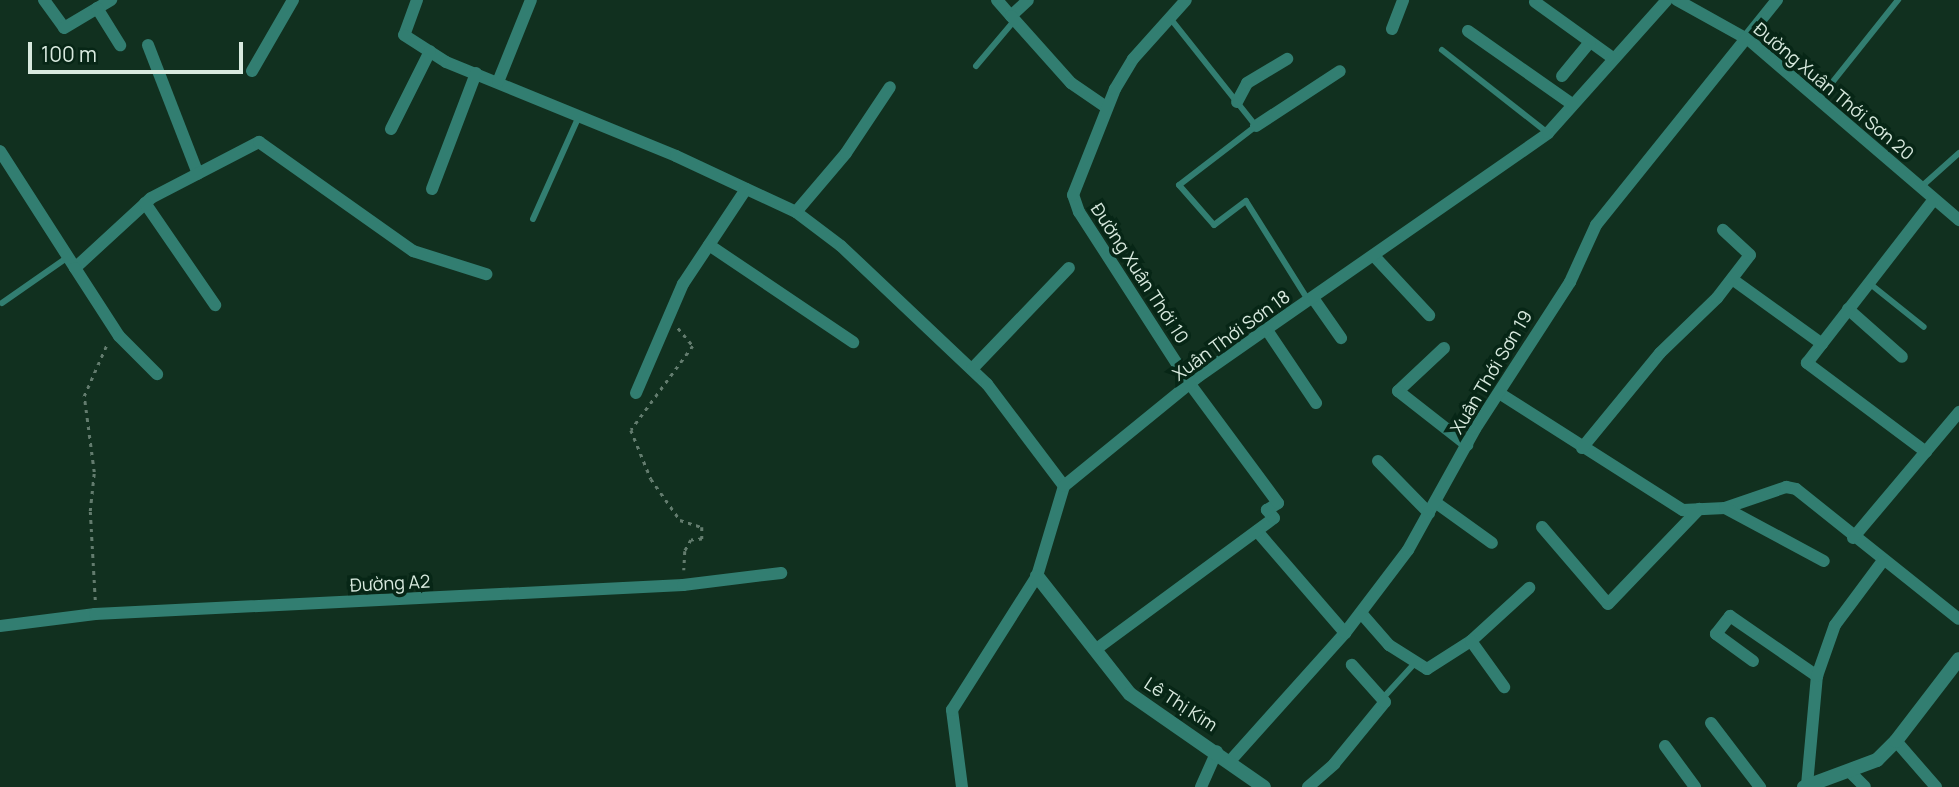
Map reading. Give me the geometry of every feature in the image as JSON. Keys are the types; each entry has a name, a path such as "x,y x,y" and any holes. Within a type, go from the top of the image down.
{"street":[{"path":"44,0 64,28 111,0"},
{"path":"252,71 293,0"},
{"path":"417,0 404,34 430,51 796,212 841,246 972,369 1064,485 1037,576 952,710 962,787"},
{"path":"498,82 531,0"},
{"path":"997,0 1071,83 1106,107"},
{"path":"1012,19 1028,0"},
{"name":"Đường Xuân Thới 10","path":"1186,0 1168,16 1133,59 1106,107 1077,179 1075,202 1190,384"},
{"path":"1392,29 1403,0"},
{"name":"Xuân Thới Sơn 18","path":"1064,485 1190,384 1548,133 1667,0"},
{"name":"Đường Xuân Thới Sơn 20","path":"1677,0 1749,40 1959,220"},
{"name":"Xuân Thới Sơn 19","path":"1231,760 1345,633 1408,550 1467,444 1570,282 1596,225 1749,40 1777,0"},
{"path":"1535,2 1613,58"},
{"path":"97,8 120,45"},
{"path":"1468,31 1572,104"},
{"path":"1562,76 1590,41"},
{"path":"148,45 198,173"},
{"path":"391,129 430,51"},
{"path":"1237,102 1247,83 1287,59"},
{"path":"1256,126 1340,71"},
{"path":"432,189 476,73"},
{"path":"796,212 846,153 890,87"},
{"path":"71,263 145,203 259,142 412,251 486,274"},
{"path":"0,151 119,336 157,374"},
{"path":"636,393 683,284 746,189"},
{"path":"1926,452 1807,363 1934,199"},
{"path":"145,203 215,305"},
{"path":"1582,448 1660,352 1732,279 1750,255 1723,230"},
{"path":"709,245 853,342"},
{"path":"1374,256 1429,315"},
{"path":"972,369 1069,268"},
{"path":"1732,279 1822,344"},
{"path":"1311,299 1341,338"},
{"path":"1848,309 1902,357"},
{"path":"1267,330 1316,403"},
{"path":"1444,348 1398,391 1467,444"},
{"path":"1095,650 1274,518 1267,510 1278,503 1190,384"},
{"path":"1499,393 1683,510 1725,508 1786,487 1796,489 1882,562 1959,619"},
{"path":"1853,538 1959,412"},
{"path":"1378,461 1432,508 1492,543"},
{"path":"1725,508 1824,561"},
{"path":"1542,527 1608,604 1699,509"},
{"path":"1256,531 1345,633"},
{"path":"1882,562 1835,625 1817,676 1806,786 1877,760 1896,741 1957,666"},
{"name":"Đường A2","path":"0,626 96,614 683,585 781,573"},
{"name":"Lê Thị Kim","path":"1037,576 1130,694 1231,760 1264,787"},
{"path":"1361,613 1414,664 1433,667 1471,641 1529,588"},
{"path":"1753,660 1716,634 1730,616 1817,676"},
{"path":"1471,641 1504,687"},
{"path":"1308,787 1334,764 1385,704 1383,698 1352,665"},
{"path":"1711,723 1760,787"},
{"path":"1896,741 1936,787"},
{"path":"1665,746 1695,787"},
{"path":"1201,787 1217,751"},
{"path":"1850,772 1866,787"}],"lane":[{"path":"1819,99 1898,0"},
{"path":"1168,16 1256,126 1180,185 1214,225 1246,201 1311,299"},
{"path":"976,66 1012,19"},
{"path":"1442,50 1548,133"},
{"path":"533,219 579,116"},
{"path":"1921,187 1959,153"},
{"path":"2,303 71,263"},
{"path":"1868,282 1924,327"},
{"path":"1383,698 1414,664"}],"path":[{"path":"668,318 693,346 631,430 651,479 680,520 702,527 702,539 691,540 685,551 683,585"},
{"path":"96,614 90,511 94,472 84,396 107,351 107,341"}]}
